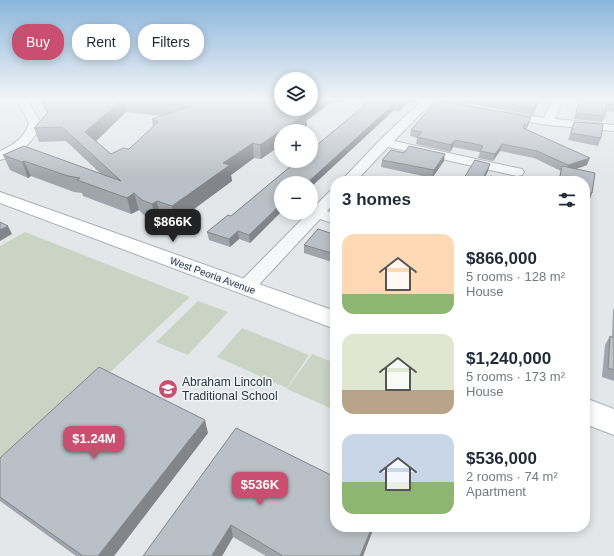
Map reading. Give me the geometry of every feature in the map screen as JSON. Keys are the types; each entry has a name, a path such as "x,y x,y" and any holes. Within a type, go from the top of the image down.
{"main road":[{"name":"West Peoria Avenue","path":"0,197 330,318"},
{"path":"590,413 614,422"}],"street":[{"path":"0,156 17,146 32,134 34,125"},
{"path":"353,176 400,125"},
{"path":"580,125 614,128"},
{"path":"384,144 517,172"},
{"path":"318,211 330,199"},
{"path":"318,214 330,217"},
{"path":"246,287 309,220"}],"green space":[{"path":"25,232 190,297 0,476 0,246"},
{"path":"198,301 228,312 188,355 156,342"},
{"path":"242,328 309,355 287,388 217,357"},
{"path":"312,354 330,361 330,408 287,389"}],"building":[{"path":"37,125 93,125 85,132 111,154 123,148 129,149 155,125 274,125 274,135 260,145 253,143 223,163 230,165 172,206 157,201 152,204 142,200 134,193 127,198 77,180 80,178 68,176 3,155 24,146 121,181 62,127 34,128"},
{"path":"341,125 371,125 315,176 279,176 289,168 318,168 318,144"},
{"path":"415,125 527,125 524,125 523,128 590,158 568,165 537,151 502,144 495,154 480,151 483,146 480,145 455,140 451,145 417,137 422,132 411,130"},
{"path":"573,125 603,125 601,138 571,133"},
{"path":"409,146 445,154 434,170 382,160 391,150 404,153"},
{"path":"475,160 490,164 484,176 465,176"},
{"path":"562,166 595,173 592,193 590,193 590,176 560,176"},
{"path":"274,180 274,211 249,235 238,231 229,239 207,232 228,215 231,216"},
{"path":"0,222 8,226 0,230"},
{"path":"318,229 330,233 330,253 304,245"},
{"path":"610,336 614,338 614,370 608,368"},
{"path":"99,367 205,420 98,556 83,556 0,497 0,458"},
{"path":"236,428 330,475 330,532 370,532 360,556 283,556 231,525 212,555 214,556 143,556"}],"place":[{"name":"Abraham Lincoln Traditional School","path":"168,389"}]}
